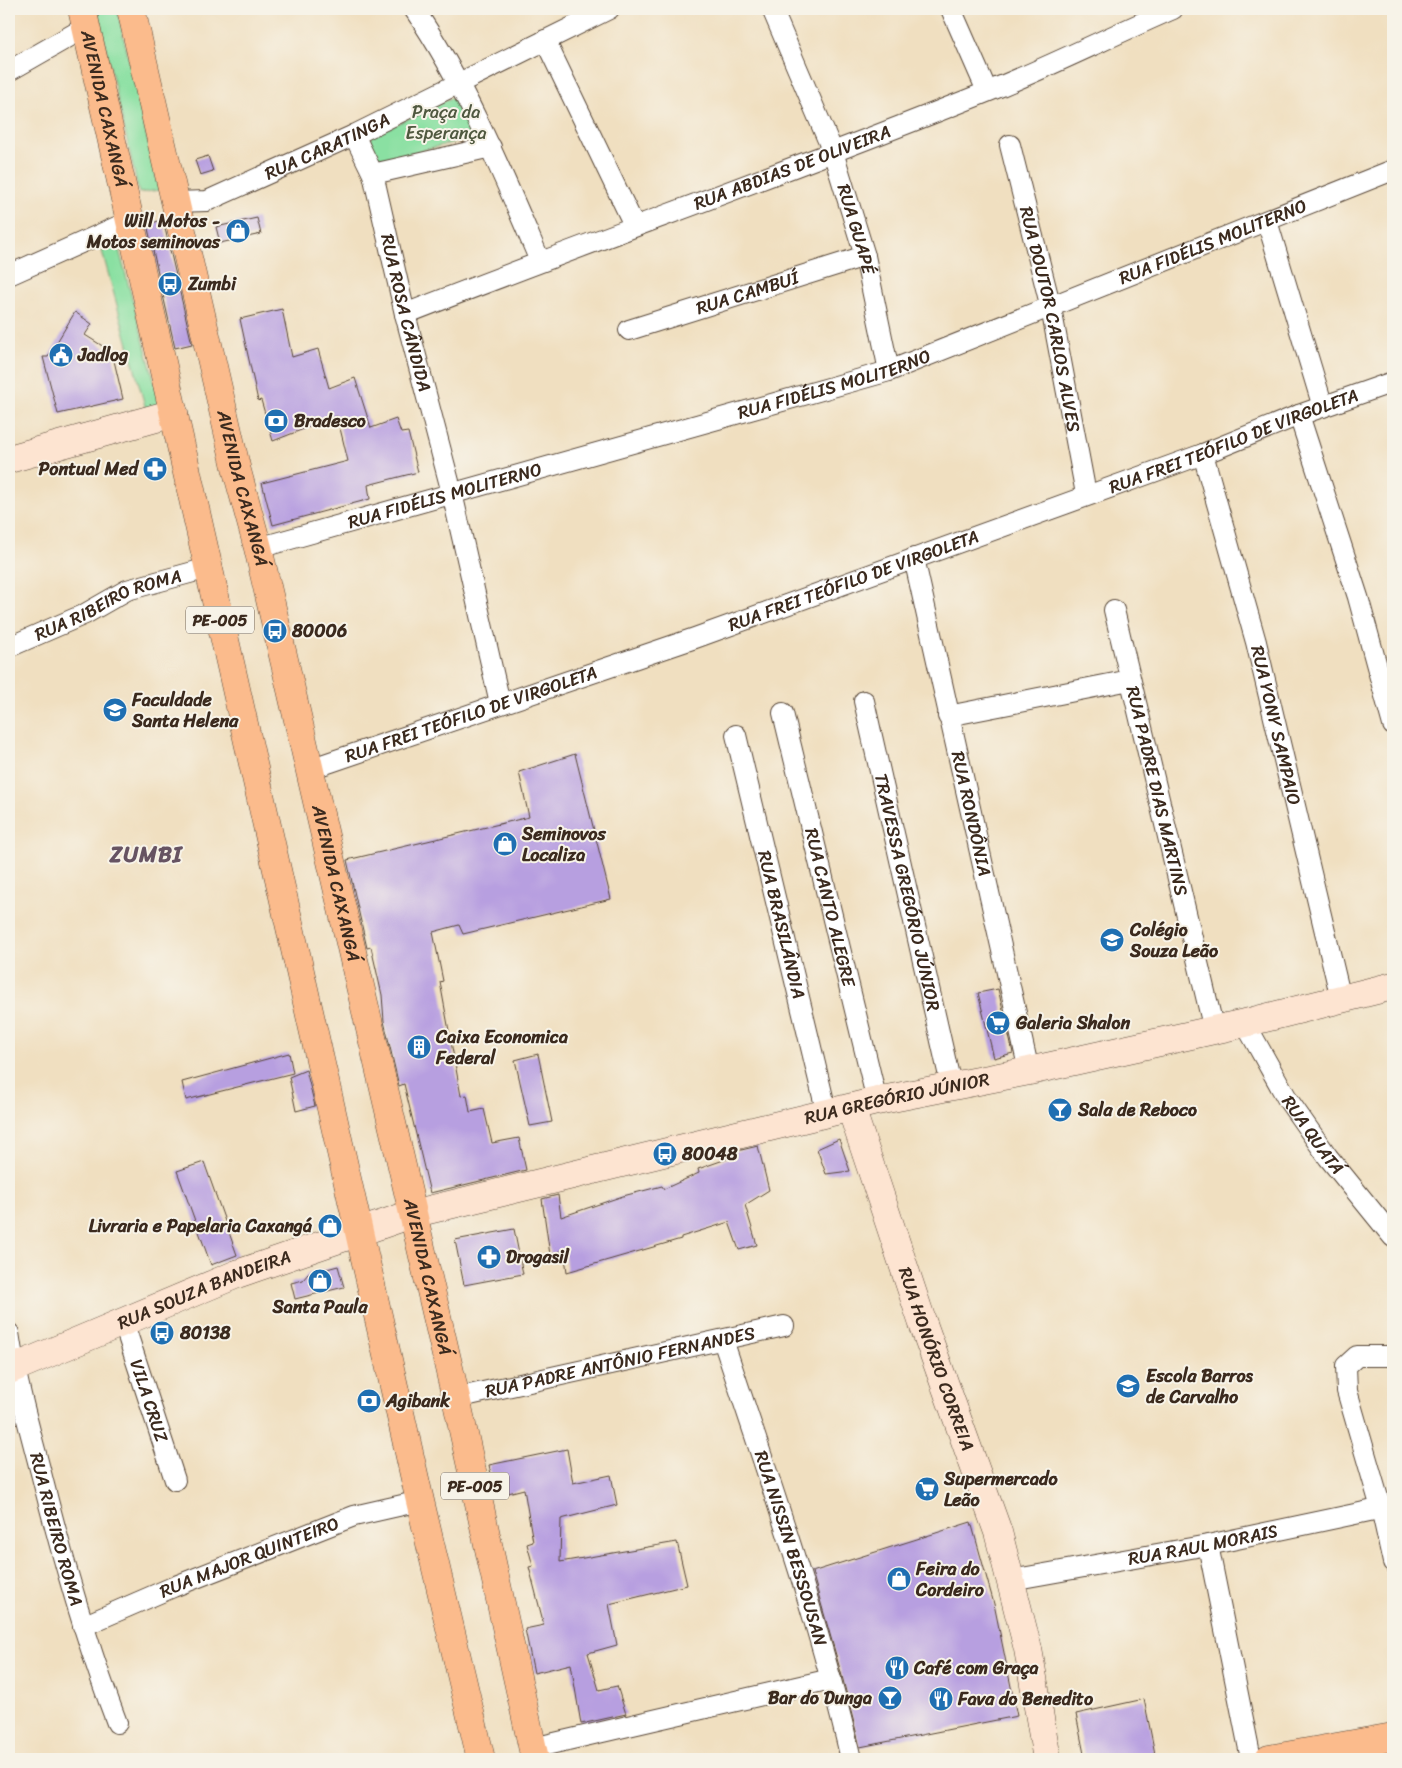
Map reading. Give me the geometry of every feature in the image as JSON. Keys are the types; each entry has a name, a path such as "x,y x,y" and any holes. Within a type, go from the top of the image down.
{"main road":[{"name":"AVENIDA CAXANGÁ","path":"131,9 237,471 258,548 310,769 408,1215 456,1398 534,1754"},
{"name":"AVENIDA CAXANGÁ","path":"84,18 420,1501 481,1759"},
{"path":"9,459 174,413"},
{"name":"RUA GREGÓRIO JÚNIOR","path":"408,1215 877,1101 1029,1071 1246,1023 1393,986"},
{"name":"RUA HONÓRIO CORREIA","path":"839,1111 922,1321 998,1532 1028,1649 1048,1758"},
{"name":"RUA SOUZA BANDEIRA","path":"11,1369 237,1274 408,1215"},
{"path":"1269,1759 1393,1737"}],"street":[{"path":"414,9 430,32 491,147 540,261"},
{"name":"RUA CARATINGA","path":"176,202 207,201 354,135 609,9"},
{"name":"RUA GUAPÉ","path":"772,9 833,152 865,256 889,371"},
{"path":"951,9 987,91"},
{"name":"RUA ABDIAS DE OLIVEIRA","path":"405,314 634,225 833,152 987,91 1173,9"},
{"path":"9,71 84,18"},
{"path":"545,40 634,225"},
{"name":"RUA ROSA CÂNDIDA","path":"354,135 373,174 405,314 452,493 500,703"},
{"name":"RUA DOUTOR CARLOS ALVES","path":"1010,145 1051,308 1086,494"},
{"path":"373,174 491,147"},
{"name":"RUA FIDÉLIS MOLITERNO","path":"258,548 889,371 1393,170"},
{"path":"9,275 130,221"},
{"path":"1267,221 1323,407"},
{"name":"RUA CAMBUÍ","path":"629,330 865,256"},
{"name":"RUA FREI TEÓFILO DE VIRGOLETA","path":"310,769 695,638 1086,494 1202,454 1299,415 1393,382"},
{"path":"1299,415 1358,597 1393,725"},
{"name":"RUA YONY SAMPAIO","path":"1202,454 1256,642 1341,999"},
{"name":"RUA RONDÔNIA","path":"914,558 1029,1071"},
{"name":"RUA RIBEIRO ROMA","path":"9,647 85,614 127,590 208,568"},
{"name":"RUA PADRE DIAS MARTINS","path":"1114,610 1214,1030"},
{"path":"948,716 1130,680"},
{"name":"TRAVESSA GREGÓRIO JÚNIOR","path":"864,701 951,1085"},
{"name":"RUA CANTO ALEGRE","path":"783,713 877,1101"},
{"name":"RUA BRASILÂNDIA","path":"736,735 839,1111"},
{"name":"RUA QUATÁ","path":"1246,1023 1300,1116 1328,1157 1393,1237"},
{"name":"VILA CRUZ","path":"123,1321 175,1480"},
{"name":"RUA PADRE ANTÔNIO FERNANDES","path":"456,1398 784,1326"},
{"name":"RUA RIBEIRO ROMA","path":"9,1333 11,1369 52,1519 83,1626 117,1723"},
{"name":"RUA NISSIN BESSOUSAN","path":"723,1340 808,1597 851,1759"},
{"path":"1393,1356 1357,1356 1346,1366 1347,1391 1387,1507 1393,1562"},
{"name":"RUA MAJOR QUINTEIRO","path":"83,1626 173,1587 354,1516 420,1501"},
{"name":"RUA RAUL MORAIS","path":"1011,1580 1208,1545 1387,1507"},
{"path":"1208,1545 1251,1759"},
{"path":"534,1754 831,1679"}],"green space":[{"path":"97,9 117,9 159,190 139,193"},
{"name":"Praça da Esperança","path":"456,97 472,128 467,139 389,159 375,156 370,147 372,136"},
{"path":"118,246 162,409 147,413 102,251"}],"building":[{"path":"208,156 213,171 200,175 195,160"},
{"name":"Will Motos - Motos seminovas","path":"257,218 261,234 220,243 216,227"},
{"name":"Zumbi","path":"163,220 192,344 175,348 147,224"},
{"path":"282,309 292,357 318,349 329,388 355,378 371,428 396,419 401,433 408,432 418,472 368,485 370,499 273,525 262,483 348,461 337,416 273,441 261,400 258,401 240,319"},
{"path":"75,312 92,324 85,335 112,352 123,399 58,414 43,357 48,357"},
{"name":"Seminovos Localiza","path":"575,754 611,899 463,934 459,925 433,932 443,981 440,982 461,1096 467,1095 470,1112 484,1109 492,1143 519,1138 526,1170 430,1193 404,1084 399,1086 384,1021 382,995 371,947 367,948 347,860 529,817 519,772"},
{"name":"Galeria Shalon","path":"998,989 1013,1053 994,1058 978,993"},
{"path":"289,1053 293,1073 186,1100 182,1082"},
{"path":"538,1054 552,1122 530,1126 515,1060"},
{"path":"306,1070 315,1106 296,1111 289,1077"},
{"path":"839,1139 850,1171 826,1174 817,1149"},
{"path":"758,1146 769,1190 745,1205 757,1245 739,1250 729,1222 681,1237 681,1239 567,1272 564,1250 550,1255 542,1199 558,1195 561,1217 623,1196 662,1186 664,1189 699,1173 698,1169 735,1156 733,1152"},
{"path":"204,1162 237,1255 211,1265 177,1171"},
{"name":"Drogasil","path":"514,1229 523,1274 464,1285 455,1240"},
{"name":"Santa Paula","path":"338,1266 344,1287 295,1299 291,1283 303,1280 308,1274"},
{"path":"567,1449 573,1483 611,1475 617,1505 561,1519 560,1562 677,1542 687,1585 609,1604 617,1645 588,1653 599,1690 617,1686 626,1714 581,1724 571,1664 534,1673 525,1629 544,1625 529,1567 533,1566 527,1544 533,1542 524,1489 496,1496 489,1465"},
{"path":"971,1522 994,1604 1017,1716 860,1747 812,1572"},
{"path":"1144,1699 1156,1759 1085,1759 1076,1714"}],"place":[{"name":"Will Motos - Motos seminovas","path":"238,231"},
{"name":"Zumbi","path":"170,284"},
{"name":"Jadlog","path":"61,355"},
{"name":"Bradesco","path":"276,421"},
{"name":"Pontual Med","path":"155,469"},
{"name":"80006","path":"275,631"},
{"name":"Faculdade Santa Helena","path":"115,710"},
{"name":"Seminovos Localiza","path":"505,844"},
{"name":"Colégio Souza Leão","path":"1112,940"},
{"name":"Galeria Shalon","path":"998,1023"},
{"name":"Caixa Economica Federal","path":"419,1047"},
{"name":"Sala de Reboco","path":"1060,1110"},
{"name":"80048","path":"665,1154"},
{"name":"Livraria e Papelaria Caxangá","path":"330,1226"},
{"name":"Drogasil","path":"489,1257"},
{"name":"Santa Paula","path":"320,1281"},
{"name":"80138","path":"162,1333"},
{"name":"Escola Barros de Carvalho","path":"1128,1386"},
{"name":"Agibank","path":"369,1401"},
{"name":"Supermercado Leão","path":"927,1489"},
{"name":"Feira do Cordeiro","path":"899,1579"},
{"name":"Café com Graça","path":"897,1668"},
{"name":"Bar do Dunga","path":"890,1698"},
{"name":"Fava do Benedito","path":"941,1699"}],"district":[{"name":"ZUMBI","path":"146,854"}]}
